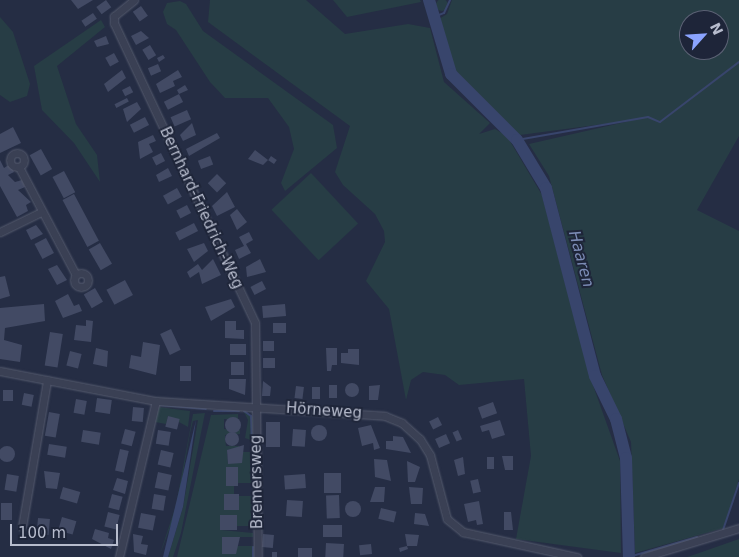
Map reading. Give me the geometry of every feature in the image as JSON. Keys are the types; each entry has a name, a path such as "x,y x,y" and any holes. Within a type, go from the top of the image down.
{"street":[{"path":"123,3 134,0"},
{"name":"Bernhard-Friedrich-Weg","path":"123,3 114,16 255,323 256,407"},
{"path":"19,167 41,212 76,275"},
{"path":"0,232 41,212"},
{"name":"Hörneweg","path":"0,371 156,401 353,412 402,423 430,456 447,519 463,532 578,557"},
{"path":"22,527 46,380"},
{"path":"119,557 156,401"},
{"name":"Bremersweg","path":"256,407 258,557"},
{"path":"644,557 739,528"}],"shaded area":[{"path":"440,-1 444,-1 448,5 444,11 440,11 436,7 436,3"},
{"path":"210,0 306,0 345,34 408,24 430,28 444,82 490,123 479,134 495,129 507,136 542,195 589,374 620,461 621,553 516,539 531,456 524,379 459,385 445,375 423,372 411,380 406,400 389,309 366,281 385,242 384,231 375,214 343,185 335,172 350,126 208,22"},
{"path":"333,0 420,0 421,2 347,17"},
{"path":"452,0 739,0 739,136 697,210 739,231 739,479 724,528 635,553 631,442 602,375 549,176 529,144 634,120 520,135 454,73 439,19 447,14"},
{"path":"180,1 186,4 203,31 333,125 337,148 285,191 281,183 294,149 289,127 268,98 225,98 210,82 176,30 167,24 163,12 167,3"},
{"path":"0,17 13,32 30,84 27,96 10,102 0,95"},
{"path":"101,20 105,27 57,66 76,124 97,155 100,182 74,143 42,110 34,66"},
{"path":"311,173 358,223 319,260 272,210"},
{"path":"159,407 190,411 188,427 168,416 166,424 155,422"},
{"path":"243,410 253,417 253,441 245,438 248,420"},
{"path":"205,413 181,533 173,557 168,557 183,507 198,420 193,421 177,509 159,557 176,505 193,414"},
{"path":"238,414 238,419 224,419 224,429 240,430 240,434 225,435 226,446 239,446 239,450 227,450 228,463 242,463 242,452 253,452 254,483 238,483 238,467 226,468 226,486 234,486 234,494 224,494 225,510 239,510 239,496 253,496 253,526 237,526 236,515 221,516 221,530 253,533 253,537 223,537 222,553 236,554 236,546 254,546 254,557 177,557 211,415"},
{"path":"739,539 739,557 687,557 699,553"}],"water":[{"path":"196,420 183,507 168,557 163,557"}],"building":[{"path":"71,0 93,0 78,9"},
{"path":"106,0 111,7 102,14 96,7"},
{"path":"141,6 148,16 140,22 133,12"},
{"path":"93,13 97,19 85,27 81,21"},
{"path":"141,31 149,38 136,45 131,36"},
{"path":"106,36 109,44 97,47 94,41"},
{"path":"150,45 156,55 148,60 142,50"},
{"path":"114,53 119,62 110,67 105,58"},
{"path":"163,55 165,58 159,62 157,58"},
{"path":"158,64 161,71 151,76 148,68"},
{"path":"122,70 126,78 108,92 104,84"},
{"path":"178,70 182,77 173,81 175,86 160,93 156,84"},
{"path":"185,85 188,90 179,94 177,90"},
{"path":"130,86 133,92 125,96 122,90"},
{"path":"179,94 183,102 168,110 164,102"},
{"path":"127,98 129,102 116,108 115,104"},
{"path":"137,102 141,109 127,122 123,109"},
{"path":"187,110 191,119 175,126 171,117"},
{"path":"145,117 149,125 134,133 130,125"},
{"path":"192,123 196,135 183,141 180,135"},
{"path":"13,127 21,143 0,153 0,134"},
{"path":"217,133 220,138 189,156 186,149"},
{"path":"153,135 156,141 149,144 153,152 140,159 138,142"},
{"path":"41,149 52,169 41,175 30,155"},
{"path":"255,150 268,160 263,165 248,159"},
{"path":"161,153 165,161 156,166 152,158"},
{"path":"210,156 213,164 201,169 198,161"},
{"path":"271,156 277,160 274,164 268,160"},
{"path":"0,160 4,168 10,164 14,172 8,175 15,182 22,180 25,187 18,190 31,202 26,205 28,211 17,217 0,186"},
{"path":"168,168 172,176 159,182 156,175"},
{"path":"64,171 75,192 64,198 53,177"},
{"path":"217,174 226,183 217,192 208,183"},
{"path":"177,188 182,197 168,205 163,196"},
{"path":"227,192 235,207 217,216 212,206"},
{"path":"74,194 99,241 87,247 63,200"},
{"path":"187,205 191,213 180,218 176,210"},
{"path":"237,209 247,222 237,230 230,215"},
{"path":"194,223 198,231 179,241 175,233"},
{"path":"36,225 43,234 31,240 26,230"},
{"path":"249,232 253,240 246,244 251,253 239,259 235,250 244,246 239,237"},
{"path":"46,238 54,253 43,259 35,244"},
{"path":"100,243 112,264 101,270 89,250"},
{"path":"204,243 208,251 194,262 187,249"},
{"path":"213,259 221,275 202,284 199,272 190,278 187,272 198,264 202,270"},
{"path":"260,259 266,272 247,277 246,267"},
{"path":"57,265 67,280 57,285 48,269"},
{"path":"5,276 10,296 0,299 0,277"},
{"path":"125,280 133,295 114,305 106,290"},
{"path":"262,281 266,289 255,295 250,287"},
{"path":"95,288 103,302 92,308 84,294"},
{"path":"68,294 74,306 79,304 82,311 63,318 55,301"},
{"path":"231,299 235,307 211,321 205,307"},
{"path":"44,304 45,321 5,328 4,340 22,345 20,362 0,359 0,308"},
{"path":"285,304 286,316 263,318 262,306"},
{"path":"86,320 93,321 91,342 74,340 76,325 86,326"},
{"path":"225,321 236,321 236,330 244,330 244,339 225,338"},
{"path":"273,323 286,323 286,333 273,333"},
{"path":"171,329 181,350 170,355 160,334"},
{"path":"50,332 63,334 58,368 45,366"},
{"path":"263,341 274,341 274,351 263,351"},
{"path":"143,342 160,345 156,375 129,368 131,355 141,357"},
{"path":"230,344 246,344 246,355 230,355"},
{"path":"96,348 108,351 107,367 93,364"},
{"path":"326,348 337,348 337,365 332,365 331,371 327,371"},
{"path":"348,349 359,349 359,365 341,363 341,353 348,353"},
{"path":"70,351 82,354 78,368 66,366"},
{"path":"263,358 275,358 275,368 263,368"},
{"path":"231,362 244,362 244,375 231,375"},
{"path":"180,366 191,366 191,381 180,381"},
{"path":"229,379 246,379 245,395 229,389"},
{"path":"263,381 271,387 270,396 262,396"},
{"path":"349,383 355,383 359,390 355,397 349,397 345,393 345,387"},
{"path":"329,385 337,385 337,398 329,398"},
{"path":"380,385 378,400 369,400 369,386"},
{"path":"296,386 304,387 302,399 295,398"},
{"path":"312,387 320,387 320,399 312,399"},
{"path":"3,390 13,390 13,401 3,401"},
{"path":"24,393 34,395 32,407 22,405"},
{"path":"97,398 112,400 110,414 95,412"},
{"path":"76,399 87,401 84,415 74,413"},
{"path":"493,402 497,413 482,419 478,407"},
{"path":"133,407 144,408 143,422 132,421"},
{"path":"49,412 60,414 56,438 45,436"},
{"path":"168,416 180,419 177,430 165,427"},
{"path":"233,417 241,425 233,433 225,425"},
{"path":"438,417 442,425 433,430 429,422"},
{"path":"500,420 505,435 492,439 489,430 482,432 480,426"},
{"path":"266,422 280,422 280,447 266,447"},
{"path":"316,425 322,425 327,430 325,439 316,441 311,436 311,430"},
{"path":"371,425 380,448 374,450 373,443 362,446 358,428"},
{"path":"125,429 136,432 132,446 121,443"},
{"path":"293,429 306,430 305,447 292,446"},
{"path":"83,430 101,433 99,445 81,442"},
{"path":"158,430 171,432 169,446 156,444"},
{"path":"458,430 462,439 457,442 453,432"},
{"path":"232,432 237,434 239,439 237,444 232,446 227,444 225,439 227,434"},
{"path":"446,434 450,443 439,448 435,439"},
{"path":"393,436 403,437 411,453 386,449 386,441 393,441"},
{"path":"49,444 67,447 65,458 47,455"},
{"path":"244,445 242,463 228,464 227,450"},
{"path":"4,446 10,446 15,451 13,460 4,462 -1,457 -1,451"},
{"path":"120,449 129,451 124,472 115,470"},
{"path":"161,450 174,453 170,468 158,465"},
{"path":"502,456 513,456 513,470 505,470"},
{"path":"463,457 465,474 458,476 454,460"},
{"path":"487,457 494,457 494,469 487,469"},
{"path":"374,459 387,460 391,481 375,477"},
{"path":"407,461 420,467 415,482 408,482"},
{"path":"226,467 238,467 238,486 226,486"},
{"path":"44,471 60,473 57,489 46,488"},
{"path":"158,472 172,475 168,491 155,488"},
{"path":"324,473 341,473 341,493 324,493"},
{"path":"7,474 19,476 16,492 4,490"},
{"path":"305,474 306,488 285,489 284,475"},
{"path":"117,478 128,481 125,494 113,490"},
{"path":"478,479 481,492 473,493 470,481"},
{"path":"63,487 80,492 77,503 60,499"},
{"path":"375,487 385,487 384,502 370,502"},
{"path":"409,487 423,488 422,504 411,504"},
{"path":"112,494 123,497 119,510 108,508"},
{"path":"154,494 166,496 164,511 152,509"},
{"path":"224,494 239,494 239,510 224,510"},
{"path":"326,495 339,495 340,518 327,518"},
{"path":"287,500 303,501 302,517 286,516"},
{"path":"353,501 361,509 353,517 345,509"},
{"path":"479,501 483,524 477,525 476,520 468,522 464,504"},
{"path":"1,503 12,503 12,520 1,520"},
{"path":"381,508 397,512 394,523 378,519"},
{"path":"108,512 120,515 116,529 104,527"},
{"path":"504,512 511,512 513,530 504,530"},
{"path":"141,513 156,516 153,531 138,528"},
{"path":"415,513 425,514 429,526 414,524"},
{"path":"220,515 237,515 237,530 220,530"},
{"path":"62,517 76,521 73,535 58,530"},
{"path":"38,518 50,519 49,535 37,534"},
{"path":"323,525 342,525 342,537 323,537"},
{"path":"95,529 109,533 108,538 114,540 111,549 92,539"},
{"path":"133,534 143,536 141,544 148,545 146,555 134,552"},
{"path":"263,534 274,535 273,548 262,547"},
{"path":"405,534 419,535 417,546 407,546"},
{"path":"222,537 240,537 236,554 222,554"},
{"path":"326,543 344,544 343,557 325,557"},
{"path":"371,544 372,554 360,555 359,545"},
{"path":"407,546 408,549 400,552 399,548"},
{"path":"298,548 312,548 312,557 298,557"},
{"path":"272,552 277,552 277,557 272,557"}],"waterway":[{"name":"Haaren","path":"429,0 451,74 517,140 546,188 595,376 616,419 626,458 629,557"},
{"path":"434,17 444,13 450,0"},
{"path":"517,140 648,117 660,122 739,62"},
{"path":"160,405 206,409"},
{"path":"214,411 239,411"},
{"path":"244,411 251,416 252,440"},
{"path":"252,464 253,482"},
{"path":"723,530 739,483"},
{"path":"629,557 697,537"},
{"path":"253,547 253,557"}]}
